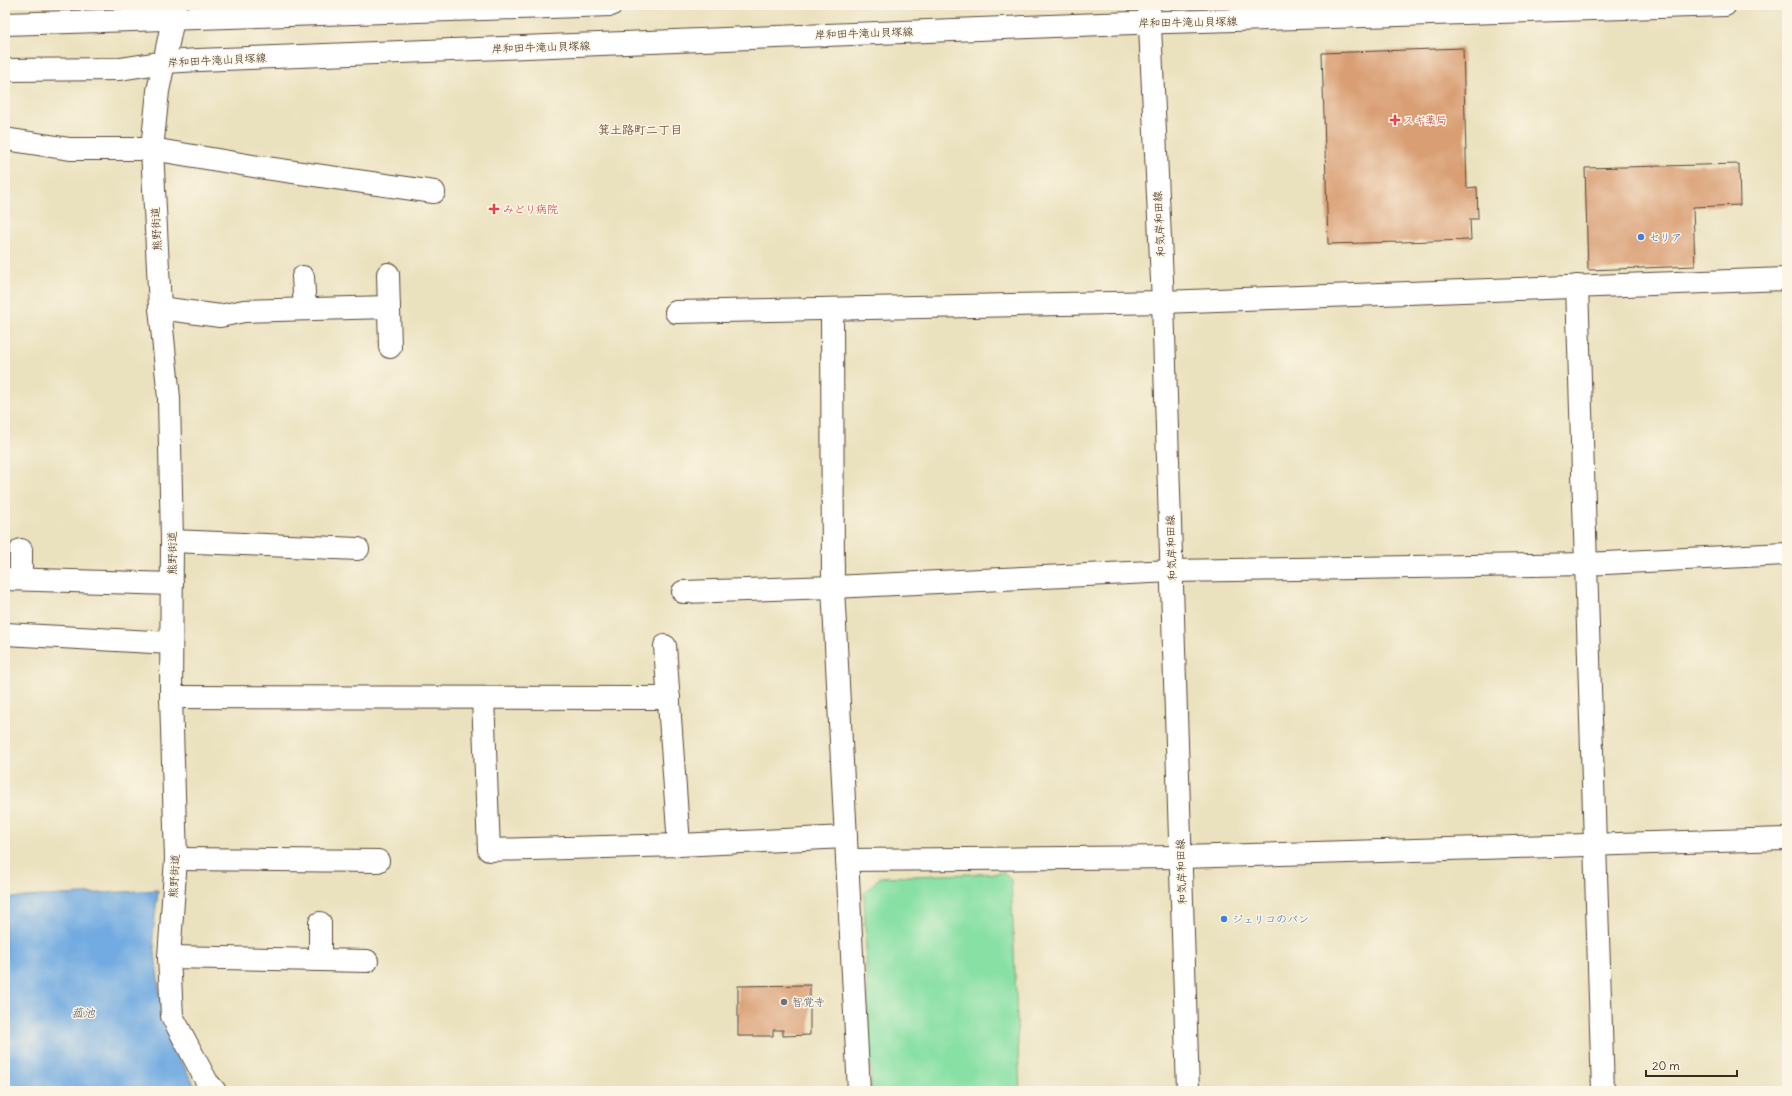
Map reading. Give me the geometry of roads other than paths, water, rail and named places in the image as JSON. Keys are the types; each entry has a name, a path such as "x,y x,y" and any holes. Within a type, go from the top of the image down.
{"street":[{"path":"156,5 175,11"},
{"path":"5,24 175,11 611,5"},
{"name":"岸和田牛滝山貝塚線","path":"5,70 57,71 120,69 165,62 1149,14 1725,5"},
{"name":"熊野街道","path":"175,11 158,91 152,149 160,308 169,398 172,541 171,697 176,859 169,957 172,1016 207,1082 215,1091"},
{"name":"和気岸和田線","path":"1149,14 1163,302 1188,1091"},
{"path":"5,82 57,71"},
{"path":"5,139 70,149 152,149 259,167 434,192"},
{"path":"388,274 390,347"},
{"path":"303,277 305,309"},
{"path":"676,312 1163,302 1787,279"},
{"path":"1577,286 1603,1091"},
{"path":"160,308 220,316 244,311 389,307"},
{"path":"832,309 832,587 859,1091"},
{"path":"172,541 358,549"},
{"path":"21,550 13,579 172,584"},
{"path":"683,592 832,587 1172,571 1586,564 1787,554"},
{"path":"5,634 171,643"},
{"path":"665,646 679,845"},
{"path":"171,697 669,698"},
{"path":"483,698 489,850 679,845 846,837"},
{"path":"847,860 1181,857 1787,839"},
{"path":"176,859 378,861"},
{"path":"320,923 320,960"},
{"path":"169,957 367,961"}],"water":[{"name":"菰池","path":"158,890 153,935 163,1022 176,1053 198,1091 5,1091 5,898"}],"place":[{"name":"スギ薬局","path":"1395,120"},
{"name":"みどり病院","path":"494,209"},
{"name":"セリア","path":"1641,237"},
{"name":"ジェリコのパン","path":"1224,919"},
{"name":"智覚寺","path":"784,1002"}],"district":[{"name":"箕土路町二丁目","path":"640,130"}]}
